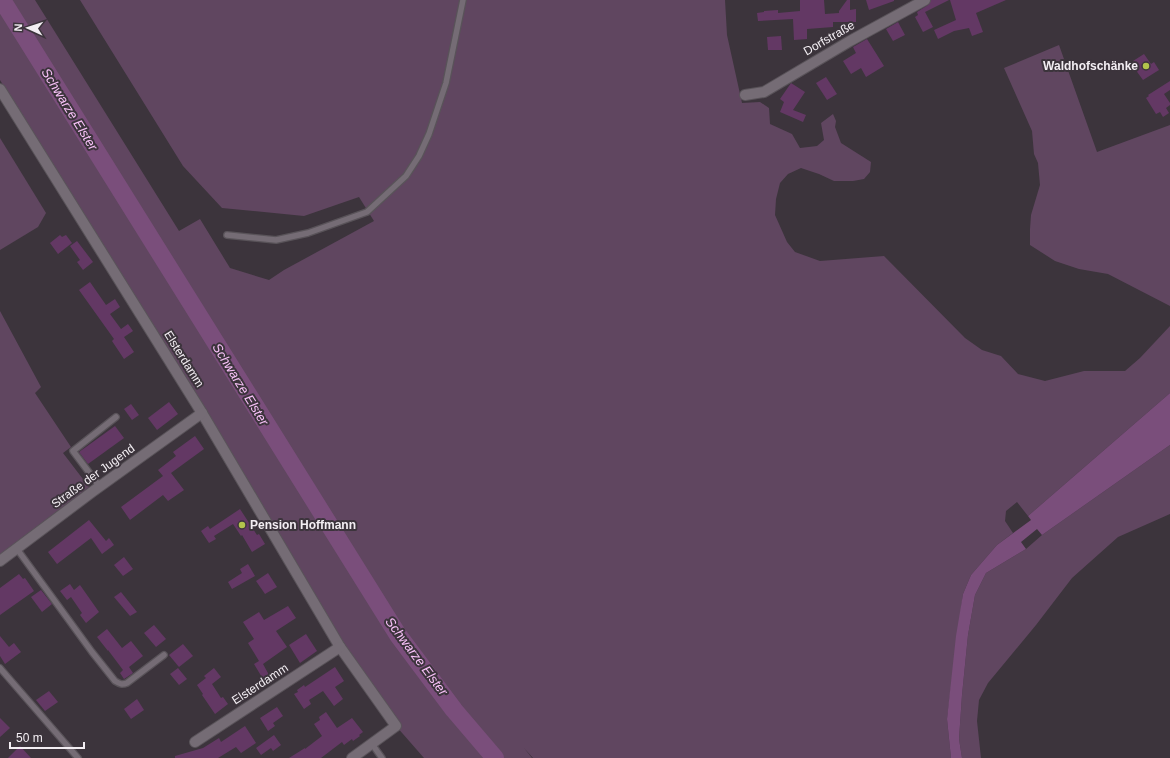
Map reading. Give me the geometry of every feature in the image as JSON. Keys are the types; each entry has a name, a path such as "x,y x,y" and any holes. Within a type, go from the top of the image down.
{"street":[{"name":"Dorfstraße","path":"745,95 764,92 850,41 925,0"},
{"name":"Elsterdamm","path":"0,89 202,413 340,647 396,726 372,744"},
{"name":"Straße der Jugend","path":"0,561 202,413"},
{"name":"Elsterdamm","path":"195,742 340,647"},
{"path":"352,758 372,744"}],"lane":[{"path":"227,235 276,240 308,233 367,212 406,176 419,156 446,83 464,0"},
{"path":"100,487 73,451 116,417"},
{"path":"17,549 115,681 123,685 127,683 164,655"},
{"path":"0,668 78,758"},
{"path":"372,744 382,758"}],"shaded area":[{"path":"0,0 35,0 179,231 200,219 230,268 269,280 284,270 374,221 359,197 304,216 222,208 183,166 80,0 725,0 727,35 742,103 760,102 769,108 770,124 792,134 800,148 817,146 824,140 821,123 833,114 836,121 835,127 841,143 871,162 870,172 864,179 853,181 834,181 801,168 788,174 780,183 776,199 775,215 787,242 795,252 820,261 884,256 965,338 982,350 1001,356 1018,374 1045,381 1084,371 1125,371 1140,358 1170,326 1170,393 1028,516 1017,502 1006,511 1005,521 1013,533 997,545 971,575 963,594 947,719 951,758 533,758 524,748 532,758 424,758 396,726 340,647 202,413 0,80"},
{"path":"1059,45 1097,152 1170,125 1170,306 1108,274 1079,269 1055,261 1030,245 1031,215 1040,185 1038,163 1034,154 1032,131 1004,68"},
{"path":"0,138 46,213 38,227 0,250"},
{"path":"0,311 41,387 35,393 71,447 63,453 89,487 0,555"},
{"path":"1170,393 1170,445 1042,535 1037,529 1021,542 1026,549 986,573 975,595 968,635 959,739 962,758 951,758 947,719 956,636 963,594 971,575 997,545 1031,520 1028,516"},
{"path":"1170,445 1170,514 1118,537 1072,578 1036,625 988,683 979,700 977,721 981,758 962,758 959,739 968,635 975,595 986,573 1026,549 1042,535"}],"building":[{"path":"800,0 824,0 825,14 839,13 847,0 850,0 850,10 856,9 856,22 833,22 833,27 807,29 807,39 794,40 793,19 758,21 757,13 764,11 778,10 778,13 800,11"},
{"path":"866,0 894,0 894,1 869,10"},
{"path":"931,0 949,0 925,12 933,27 923,32 915,17 918,15 917,12 928,5"},
{"path":"950,0 1006,0 976,13 983,32 972,36 969,28 954,31 938,39 934,30 956,20"},
{"path":"898,22 905,35 893,41 886,29"},
{"path":"781,36 782,50 768,50 767,37"},
{"path":"867,39 884,66 866,77 861,68 851,74 843,61 856,53 853,47"},
{"name":"Waldhofschänke","path":"1144,54 1151,64 1154,62 1159,70 1143,80 1135,69 1138,68 1133,61"},
{"path":"826,77 837,94 827,100 816,83"},
{"path":"1170,81 1170,90 1164,94 1170,103 1170,105 1166,108 1169,113 1163,117 1160,112 1156,114 1146,98 1149,96 1148,95"},
{"path":"791,83 805,92 793,110 806,115 803,122 780,112 784,102 780,99"},
{"path":"60,235 62,237 66,235 72,243 58,254 50,243"},
{"path":"77,241 93,262 83,270 77,262 80,260 70,246"},
{"path":"90,282 106,305 115,299 120,307 110,314 121,329 128,324 133,331 124,337 134,352 124,359 112,341 114,339 79,290"},
{"path":"169,402 178,414 157,430 148,418"},
{"path":"131,404 139,415 132,420 124,409"},
{"path":"115,426 124,438 88,464 79,452"},
{"path":"195,436 204,449 171,473 184,490 168,501 163,495 130,520 121,507 163,476 158,470 176,456 173,452"},
{"name":"Pension Hoffmann","path":"240,509 257,535 259,534 265,544 252,552 242,535 241,536 233,524 214,536 216,539 209,543 201,531 208,526 210,529"},
{"path":"89,520 106,541 109,538 114,545 102,554 91,538 57,564 48,552"},
{"path":"124,557 133,569 123,576 114,565"},
{"path":"248,564 255,576 232,589 228,582 242,573 240,569"},
{"path":"268,573 277,587 265,594 256,581"},
{"path":"19,574 23,579 25,578 34,591 0,615 0,588"},
{"path":"70,584 74,590 80,585 99,612 86,623 80,615 82,613 71,597 67,600 60,591"},
{"path":"41,590 52,604 42,612 31,597"},
{"path":"121,592 137,612 130,616 114,597"},
{"path":"288,606 296,618 276,631 287,647 263,664 269,675 263,679 254,664 259,661 248,643 254,639 243,622 259,612 264,620"},
{"path":"154,625 166,639 156,647 144,633"},
{"path":"107,629 122,648 131,641 143,656 129,667 133,673 124,679 120,673 123,670 97,637"},
{"path":"306,634 317,651 300,663 289,645"},
{"path":"0,636 9,647 14,643 21,652 5,664 0,656"},
{"path":"183,644 193,656 179,667 169,655"},
{"path":"335,667 344,681 335,687 343,699 334,706 323,691 309,700 311,704 304,709 294,694 304,685 305,687"},
{"path":"178,668 187,679 179,685 170,674"},
{"path":"214,668 221,677 212,684 221,698 223,697 228,704 215,714 197,685 206,678 204,676"},
{"path":"49,691 58,702 45,711 36,700"},
{"path":"137,699 144,710 131,719 124,709"},
{"path":"277,707 283,716 273,723 275,726 268,731 260,718"},
{"path":"326,712 337,728 352,718 363,732 353,741 352,739 344,745 342,742 321,758 289,758 305,749 322,736 314,724 320,720 319,717"},
{"path":"0,718 10,728 0,737"},
{"path":"245,726 256,743 241,753 236,747 218,758 175,758 175,756 203,748 219,738 221,742"},
{"path":"274,735 281,745 273,751 271,748 261,755 256,748"},
{"path":"20,746 31,758 8,758"}],"waterway":[{"name":"Schwarze Elster","path":"2,0 398,635 454,710 495,758"}],"place":[{"name":"Waldhofschänke","path":"1146,66"},
{"name":"Pension Hoffmann","path":"242,525"}]}
